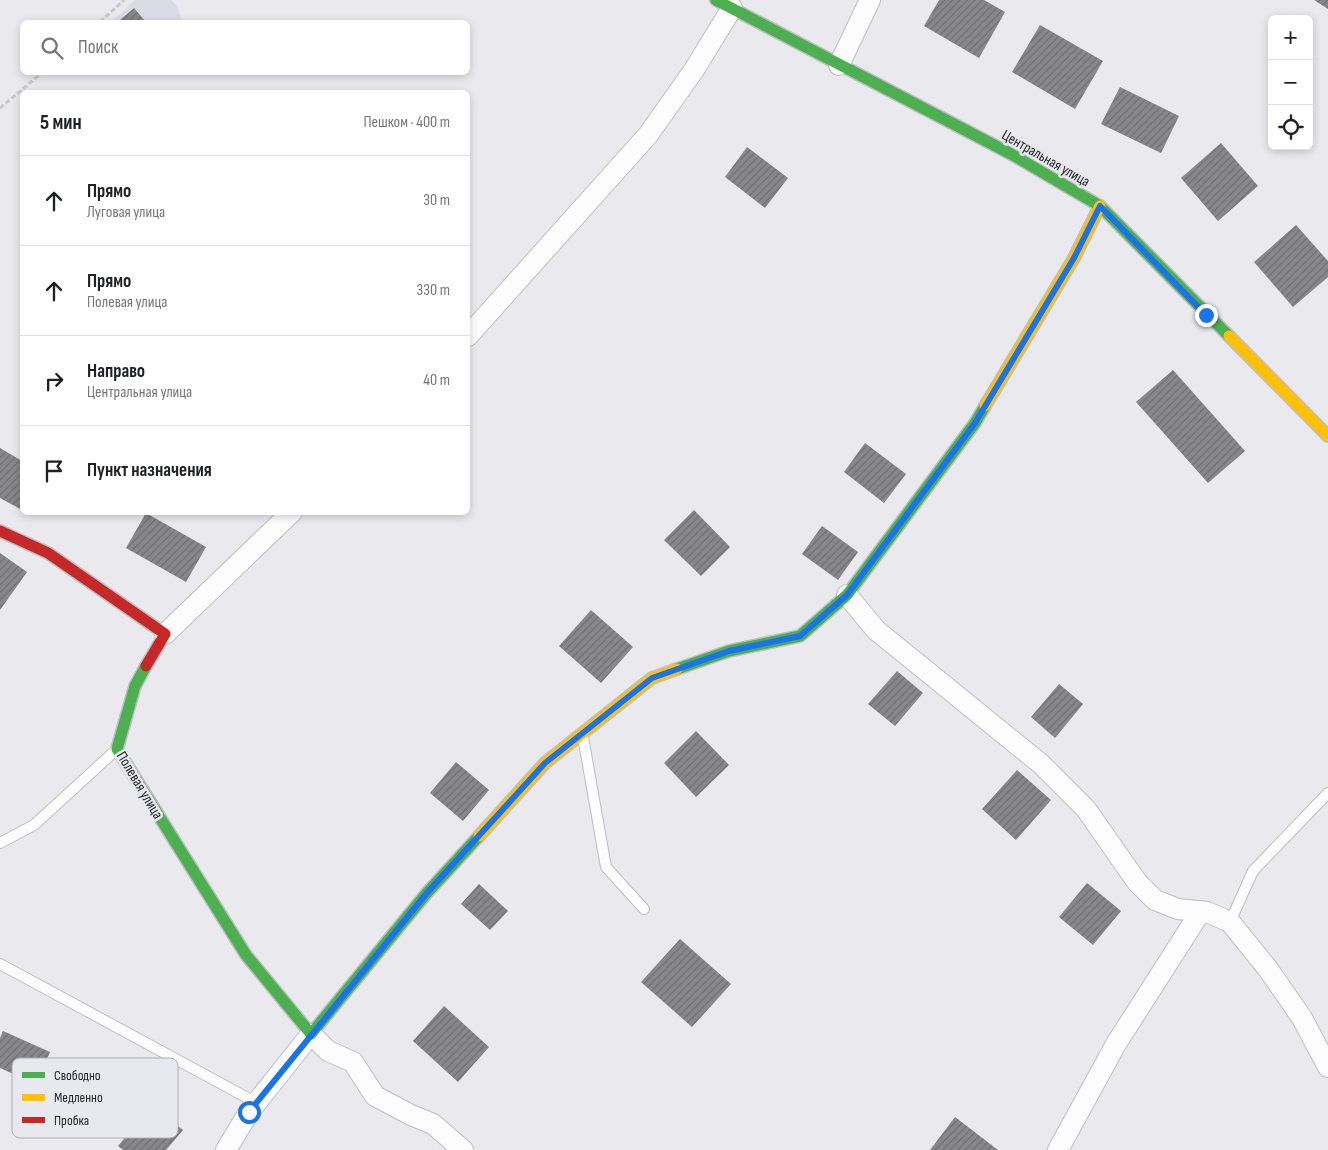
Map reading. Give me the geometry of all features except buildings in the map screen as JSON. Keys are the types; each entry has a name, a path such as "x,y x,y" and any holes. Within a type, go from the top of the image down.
{"street":[{"path":"839,65 870,0"},
{"path":"470,334 648,135 694,70 724,4"},
{"name":"Центральная улица","path":"724,4 1013,155 1100,206 1328,436"},
{"path":"226,1150 257,1103 426,894 545,763 652,678 729,651 800,636 847,595 975,423 1074,258 1100,206"},
{"path":"0,531 48,553 165,634 289,515"},
{"path":"847,595 876,630 1041,764 1086,809 1137,882 1155,900 1178,909 1201,911 1230,922 1268,969 1302,1018 1328,1067"},
{"name":"Полевая улица","path":"165,634 135,686 116,749 246,955 311,1034 328,1052 352,1062 375,1096 411,1115 434,1124 463,1150"},
{"path":"1058,1150 1116,1044 1201,911"}],"lane":[{"path":"582,733 606,867 644,909"},
{"path":"0,843 34,825 116,749"},
{"path":"1230,922 1253,871 1328,793"},
{"path":"0,964 174,1058"},
{"path":"178,1060 257,1103"}],"path":[{"path":"102,20 124,0"},
{"path":"21,90 38,75"},
{"path":"0,108 20,91"}],"shaded area":[{"path":"135,0 171,0 177,6 181,20 113,20"}],"traffic: fast":[{"path":"716,0 1013,155 1100,206 1229,336"},
{"path":"677,669 729,651 800,636 847,595 975,423 985,406"},
{"path":"146,666 135,686 117,749 246,955 311,1034 426,894 479,836"}],"traffic: slow":[{"path":"985,406 1074,258 1100,206"},
{"path":"1229,336 1328,436"},
{"path":"479,836 545,763 652,678 677,669"}],"traffic: jam":[{"path":"0,531 48,553 165,634 146,666"}],"route":[{"path":"249,1112 426,894 545,763 652,678 729,651 800,636 847,595 975,423 1074,258 1100,206 1206,315"}]}
